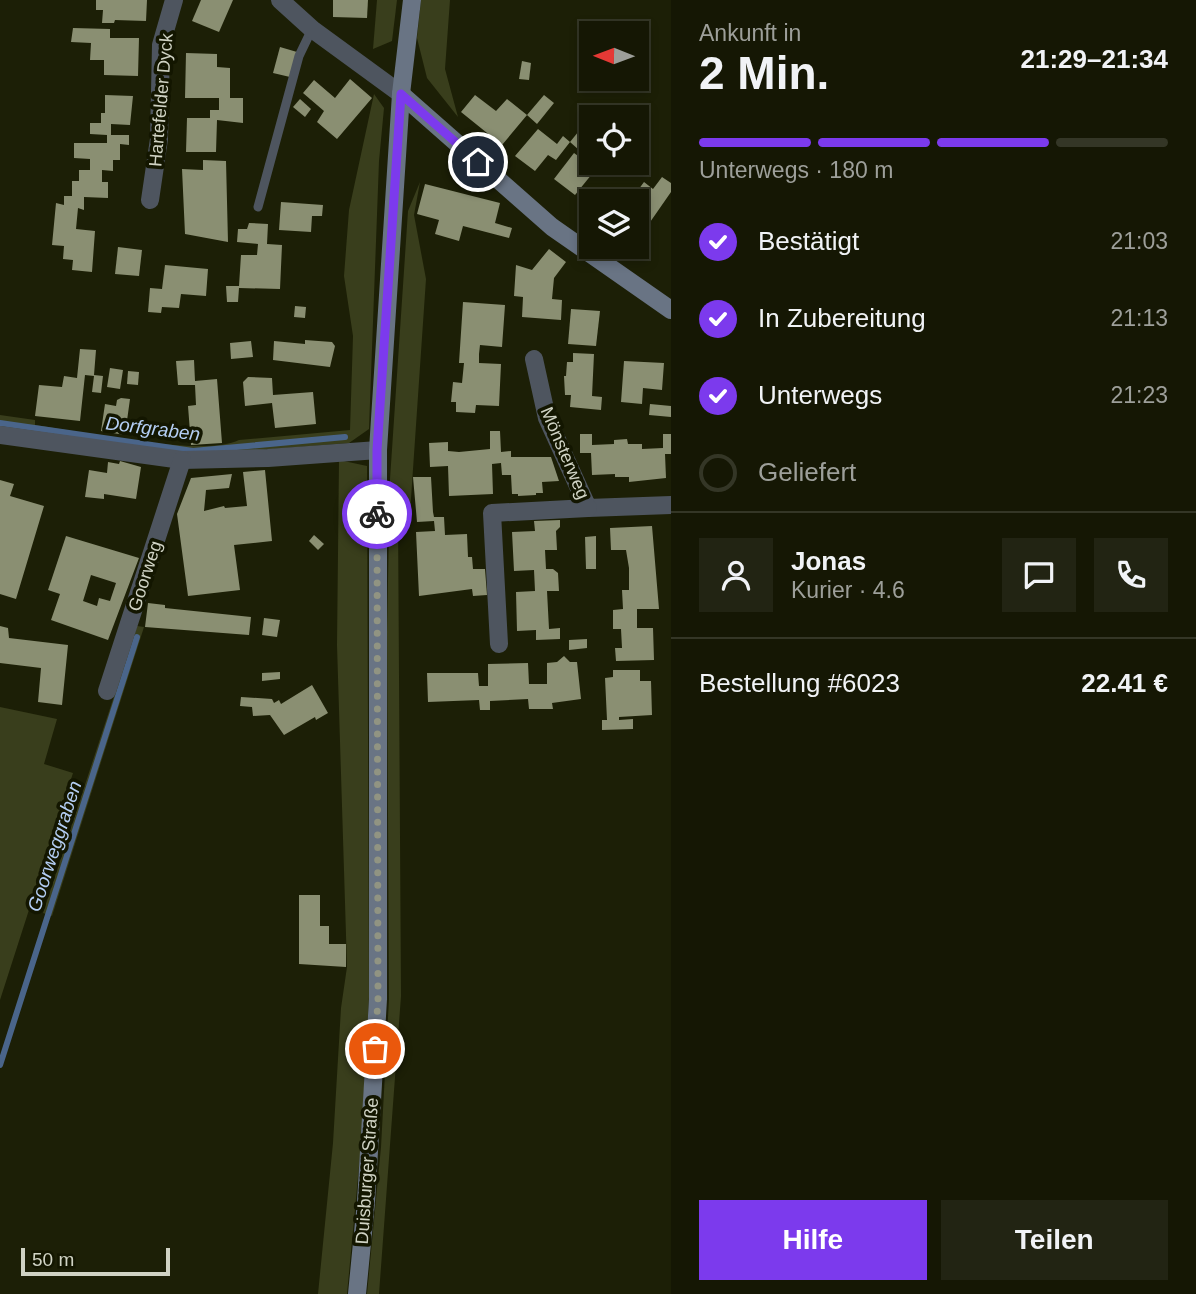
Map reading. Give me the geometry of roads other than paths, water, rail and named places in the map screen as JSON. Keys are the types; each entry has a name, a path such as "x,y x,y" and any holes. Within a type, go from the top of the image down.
{"main road":[{"name":"Duisburger Straße","path":"356,1294 366,1202 378,999 377,450 401,94 412,0"},
{"path":"401,94 552,227 671,310"}],"street":[{"name":"Hartefelder Dyck","path":"150,200 159,139 161,45 174,0"},
{"path":"280,0 312,29 401,94"},
{"name":"Mönsterweg","path":"534,359 547,418 588,508 671,505"},
{"path":"0,435 182,460 268,458 377,450"},
{"name":"Goorweg","path":"107,691 182,460"},
{"path":"499,644 492,513 588,508"}],"lane":[{"path":"258,207 296,68 312,29"}],"waterway":[{"name":"Dorfgraben","path":"0,423 193,451 345,437"},
{"name":"Goorweggraben","path":"0,1065 137,637"}]}
